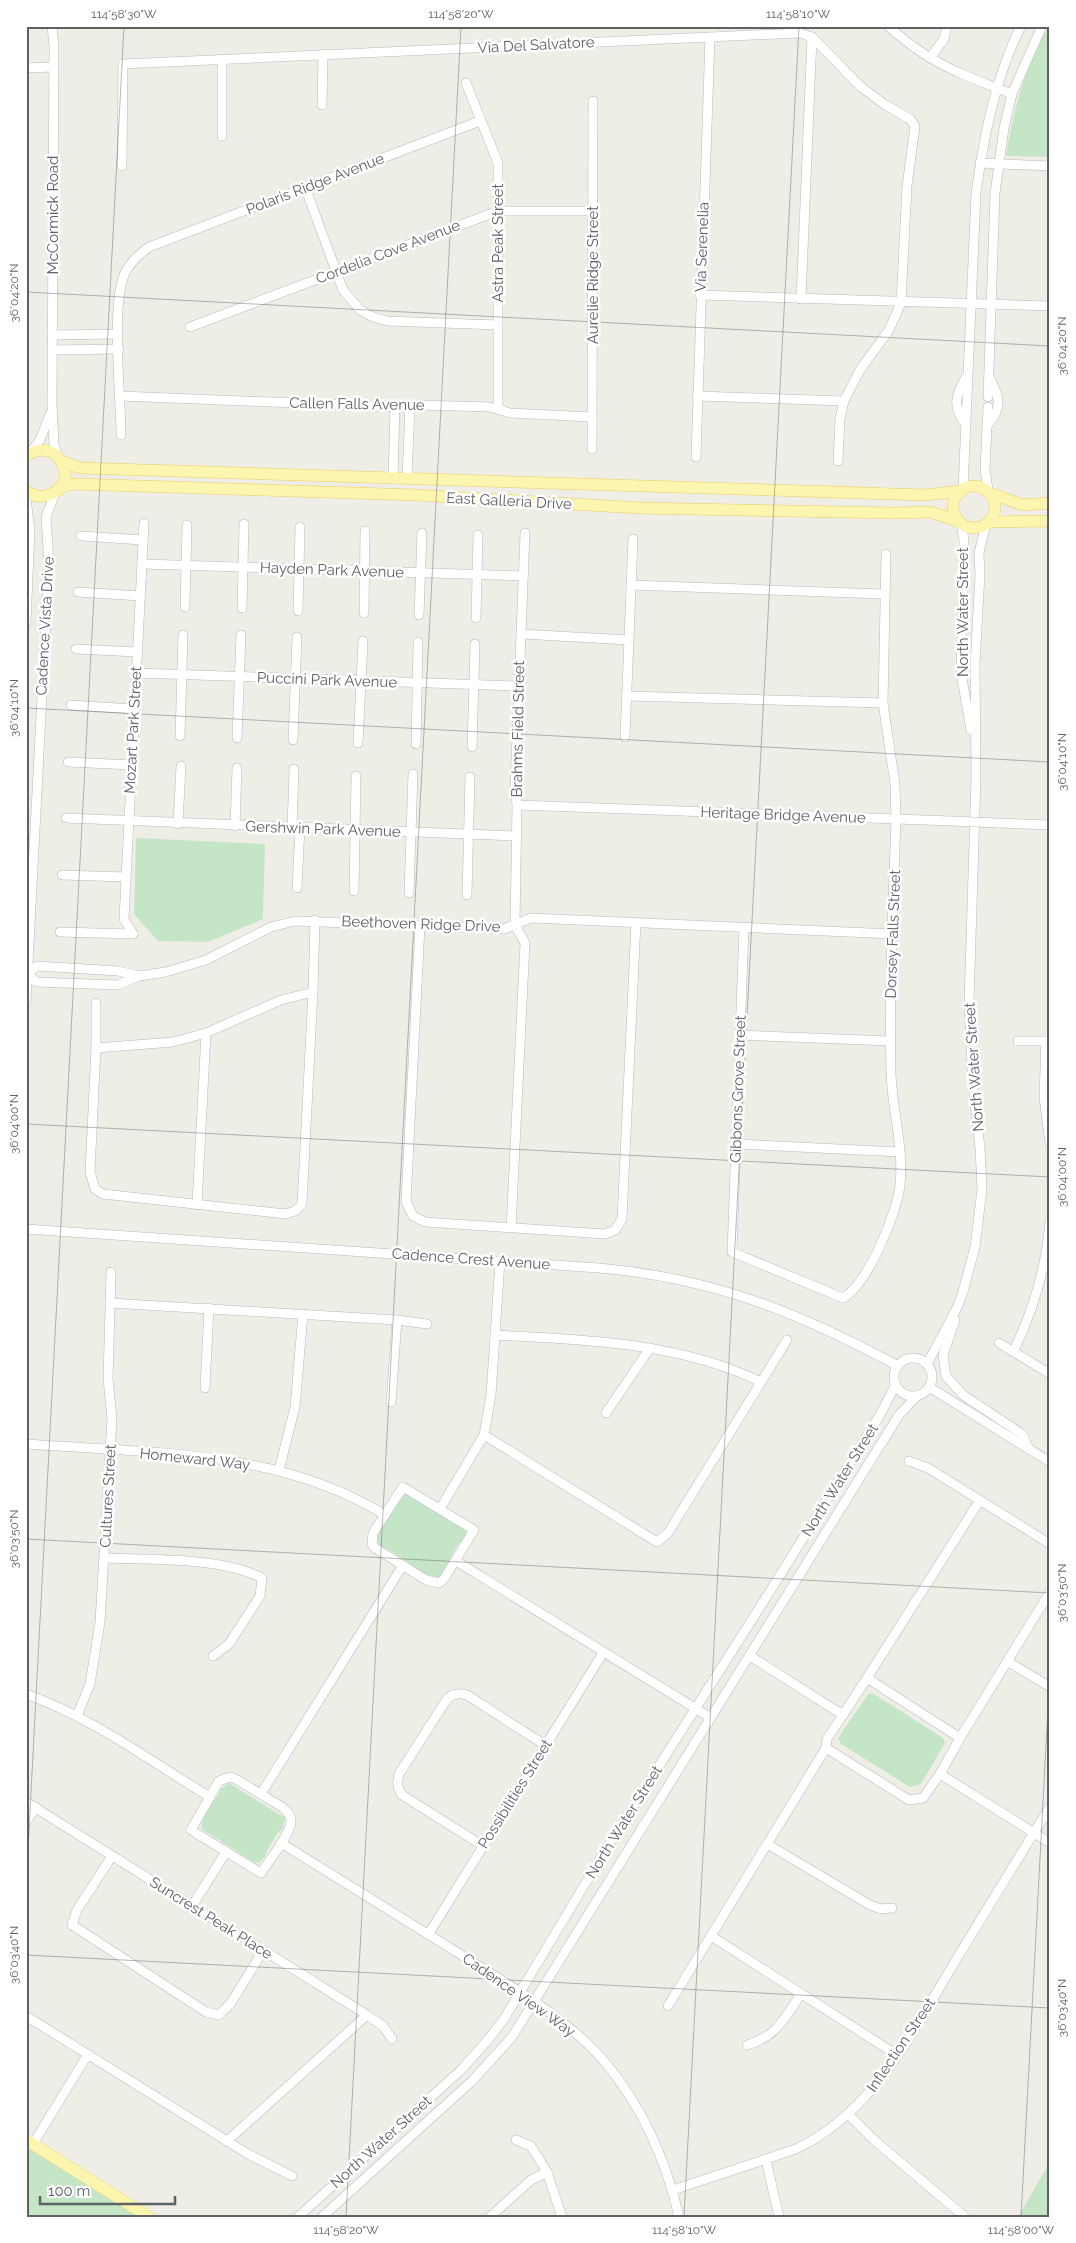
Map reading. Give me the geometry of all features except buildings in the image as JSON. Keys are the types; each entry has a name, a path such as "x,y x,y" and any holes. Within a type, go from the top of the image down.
{"main road":[{"name":"East Galleria Drive","path":"28,454 43,450 80,468 926,495 962,490"},
{"path":"56,491 63,483 65,473 59,458"},
{"name":"East Galleria Drive","path":"26,491 32,495 42,497 66,485 75,484 416,495 640,508 895,513 923,511 960,522"},
{"path":"1050,503 1022,505 974,485 962,490 954,500 953,507 954,514 960,522 969,527 976,528 988,523 1050,521"},
{"path":"988,523 996,509 995,502 989,492"},
{"path":"30,2142 149,2217"}],"street":[{"name":"McCormick Road","path":"52,26 52,404 54,444 59,458"},
{"path":"888,26 904,41 930,58 962,74 1012,94"},
{"path":"930,58 944,38 947,26"},
{"path":"962,490 966,425 957,412 957,392 967,375 976,193 980,163 997,87 1021,26"},
{"path":"988,397 990,305 998,164 1012,94 1042,26"},
{"name":"Via Del Salvatore","path":"122,166 123,64 800,33 812,37"},
{"name":"Via Serenelia","path":"696,457 710,37"},
{"path":"812,37 861,88 910,119 915,126 906,186 901,303 889,330 860,370 844,401 840,419 838,461"},
{"path":"801,299 812,37"},
{"path":"322,105 323,54"},
{"path":"222,59 222,136"},
{"path":"26,68 53,67"},
{"name":"Astra Peak Street","path":"466,83 498,163 498,408"},
{"name":"Aurelie Ridge Street","path":"592,449 593,101"},
{"name":"Polaris Ridge Avenue","path":"121,435 117,300 125,272 134,259 150,247 480,121"},
{"path":"980,163 1050,166"},
{"path":"305,187 335,272 343,290 352,303 373,317 387,321 498,326"},
{"name":"Cordelia Cove Avenue","path":"190,327 498,211 593,211"},
{"path":"700,295 901,303 1050,306"},
{"path":"52,335 118,334"},
{"path":"52,350 119,349"},
{"path":"988,376 998,394 998,414 988,426"},
{"name":"Callen Falls Avenue","path":"121,396 395,407 410,405 498,408 510,414 592,417"},
{"path":"697,396 844,401"},
{"name":"McCormick Road","path":"28,454 44,432 52,404"},
{"path":"407,479 410,405"},
{"path":"393,479 395,407"},
{"path":"988,407 986,479 989,492"},
{"name":"Cadence Vista Drive","path":"26,1002 49,563 46,516 56,491"},
{"name":"Cadence Vista Drive","path":"26,499 30,530 26,622"},
{"name":"North Water Street","path":"960,522 964,540 961,674 975,760"},
{"name":"North Water Street","path":"927,1364 958,1306 975,1247 982,1189 980,1148 973,1086 969,1003 975,760 974,664 980,575 979,553 988,523"},
{"name":"Mozart Park Street","path":"60,932 133,934 124,919 144,524"},
{"path":"242,608 244,524"},
{"path":"185,607 186,525"},
{"path":"298,610 300,528"},
{"path":"364,613 365,531"},
{"path":"419,615 422,533"},
{"name":"Brahms Field Street","path":"515,925 517,805 515,786 525,533"},
{"path":"476,618 478,535"},
{"path":"81,536 143,540"},
{"path":"625,737 633,539"},
{"name":"Dorsey Falls Street","path":"843,1298 858,1284 890,1226 900,1185 900,1152 891,1086 890,1041 896,819 894,775 883,703 886,554"},
{"name":"Hayden Park Avenue","path":"142,564 523,576"},
{"path":"631,585 884,594"},
{"path":"78,592 140,596"},
{"path":"521,634 629,640"},
{"path":"180,736 183,635"},
{"path":"237,738 242,635"},
{"path":"293,740 297,637"},
{"path":"358,743 363,641"},
{"path":"416,744 418,642"},
{"path":"472,747 475,644"},
{"path":"76,649 137,652"},
{"name":"Puccini Park Avenue","path":"136,673 518,686"},
{"path":"627,696 883,703"},
{"path":"71,705 134,709"},
{"path":"68,762 132,765"},
{"path":"178,824 181,766"},
{"path":"235,826 237,768"},
{"path":"294,769 297,888"},
{"path":"409,893 413,774"},
{"path":"354,891 356,776"},
{"path":"467,895 470,777"},
{"name":"Heritage Bridge Avenue","path":"517,805 1050,825"},
{"name":"Gershwin Park Avenue","path":"66,818 178,824 516,836"},
{"path":"62,875 126,877"},
{"name":"Beethoven Ridge Drive","path":"139,976 118,971 37,966 27,973 36,982 118,985 139,976 166,972 206,960 271,927 295,921 315,920 504,929 531,918 893,934"},
{"path":"96,1003 96,1048 90,1172 95,1188 103,1194 196,1205 285,1214 295,1211 302,1204 315,920"},
{"path":"420,926 406,1202 413,1216 425,1222 606,1234 615,1230 622,1219 636,922"},
{"path":"511,1228 525,943 515,925"},
{"name":"Gibbons Grove Street","path":"744,927 732,1252 843,1298"},
{"path":"96,1048 173,1042 206,1032 281,1000 313,992"},
{"path":"196,1205 206,1032"},
{"path":"740,1035 890,1041"},
{"path":"1018,1041 1048,1041 1044,1090 1050,1138"},
{"path":"736,1144 900,1152"},
{"path":"1014,1350 1034,1301 1041,1278 1050,1226"},
{"name":"Cadence Crest Avenue","path":"26,1228 500,1261 616,1270 660,1276 714,1287 790,1313 841,1336 898,1366"},
{"path":"440,1509 484,1435 491,1395 500,1261"},
{"name":"Cultures Street","path":"78,1716 90,1684 100,1622 105,1558 112,1418 108,1364 111,1272"},
{"path":"110,1303 397,1320 427,1324"},
{"path":"958,1306 952,1333 943,1355 946,1376 963,1395 1022,1434 1029,1449"},
{"path":"205,1388 209,1308"},
{"path":"279,1470 295,1407 303,1314"},
{"path":"391,1402 397,1320"},
{"path":"495,1335 576,1339 650,1348 685,1355 737,1370 761,1382"},
{"path":"484,1435 657,1542 668,1533 786,1340"},
{"path":"999,1343 1014,1350 1050,1374"},
{"path":"606,1413 650,1348"},
{"path":"909,1358 922,1360 927,1364 932,1375 929,1387 918,1395 902,1392 896,1384 894,1377 898,1366 909,1358"},
{"name":"North Water Street","path":"298,2217 467,2064 488,2041 521,1994 603,1854 875,1423 896,1384"},
{"path":"929,1387 1050,1462"},
{"name":"North Water Street","path":"322,2217 472,2082 512,2038 902,1410 918,1395"},
{"name":"Homeward Way","path":"26,1444 241,1461 279,1470 332,1488 368,1504 385,1515"},
{"path":"909,1461 928,1468 1050,1544"},
{"path":"403,1487 440,1509 474,1530 444,1579 439,1582 426,1580 375,1548 372,1544 373,1533 403,1487"},
{"path":"668,2006 826,1748 827,1739 980,1500"},
{"path":"105,1558 219,1564 262,1578 260,1596 229,1644 212,1656"},
{"path":"456,1560 603,1653 711,1718"},
{"path":"261,1794 403,1565"},
{"path":"826,1748 909,1800 924,1798 1050,1592"},
{"name":"Possibilities Street","path":"428,1934 603,1653"},
{"path":"750,1656 842,1715"},
{"path":"1007,1661 1050,1687"},
{"path":"867,1678 960,1738"},
{"path":"26,1694 78,1716 210,1797"},
{"path":"483,1846 402,1795 397,1781 400,1774 452,1694 467,1695 545,1745"},
{"path":"940,1774 1050,1843"},
{"path":"230,1777 261,1794 289,1812 291,1824 261,1873 190,1830 219,1781 230,1777"},
{"name":"Suncrest Peak Place","path":"26,1802 367,2015 383,2026 392,2039"},
{"path":"26,1822 36,1807"},
{"name":"Inflection Street","path":"673,2190 766,2160 814,2140 849,2115 871,2092 897,2055 1050,1807"},
{"name":"Cadence View Way","path":"281,1843 552,2014 584,2041 619,2081 650,2131 673,2190 679,2217"},
{"path":"767,1844 870,1905 881,1909 892,1908"},
{"path":"192,1906 226,1852"},
{"path":"112,1856 77,1910 72,1925 206,2012 220,2015 232,2003 263,1951"},
{"path":"711,1936 897,2055"},
{"path":"746,2045 761,2041 770,2035 779,2026 801,1994"},
{"path":"227,2141 367,2015"},
{"path":"26,2016 227,2141 292,2176"},
{"path":"30,2142 88,2054"},
{"path":"849,2115 874,2140 965,2217"},
{"path":"516,2140 531,2146 547,2172 562,2217"},
{"path":"766,2160 779,2217"},
{"path":"490,2217 531,2180 547,2172"}],"green space":[{"path":"1049,26 1050,157 1006,156 1012,122 1021,89 1033,56"},
{"path":"136,838 265,844 263,919 208,942 158,941 134,914"},
{"path":"407,1493 464,1527 466,1534 464,1540 456,1548 445,1570 439,1577 428,1575 378,1543 377,1536 401,1497"},
{"path":"869,1693 874,1694 943,1738 945,1743 921,1784 910,1787 841,1744 838,1738"},
{"path":"229,1783 285,1818 282,1830 279,1831 265,1857 258,1863 202,1829 206,1814 221,1789"},
{"path":"26,2146 139,2217 26,2217"},
{"path":"1050,2162 1050,2217 1018,2217"}]}
